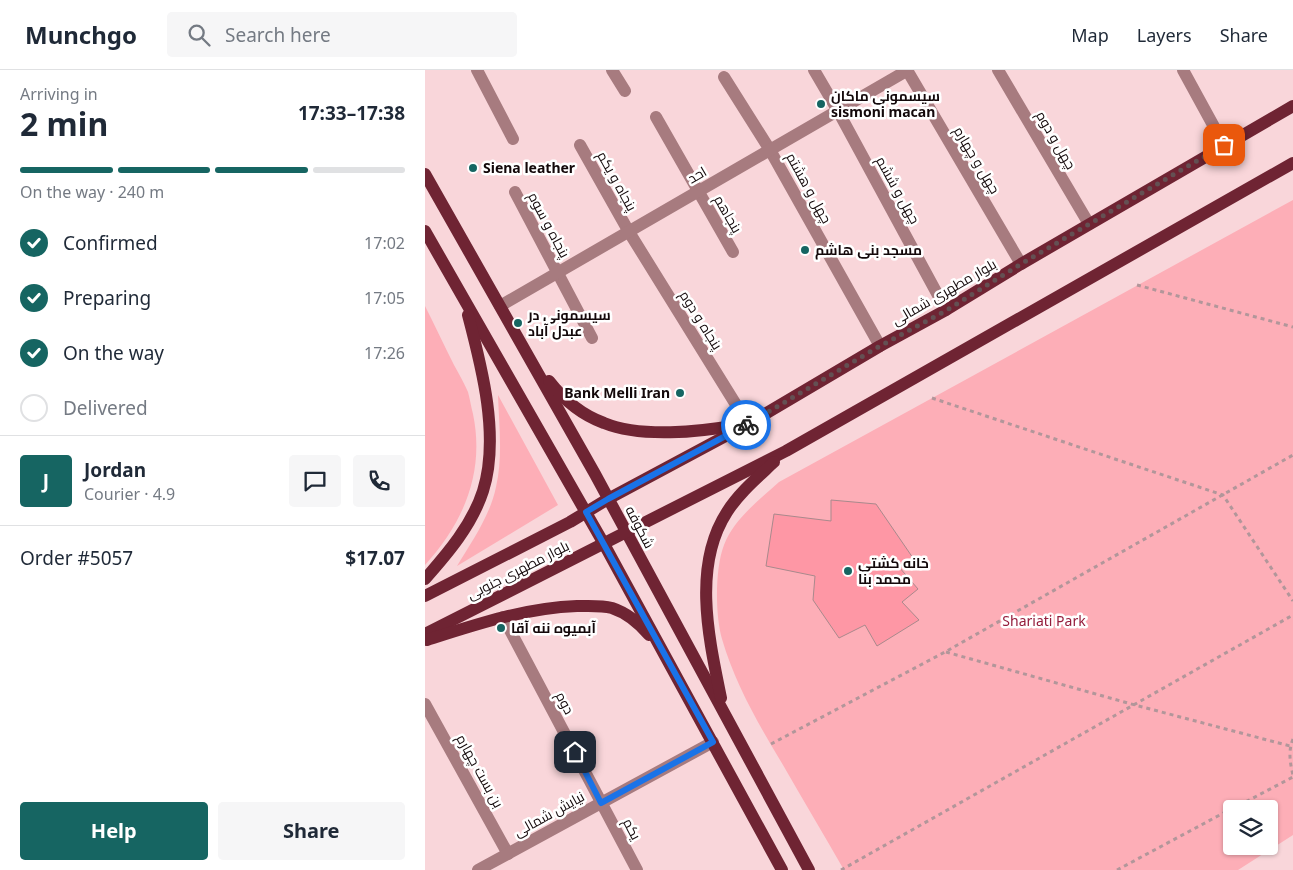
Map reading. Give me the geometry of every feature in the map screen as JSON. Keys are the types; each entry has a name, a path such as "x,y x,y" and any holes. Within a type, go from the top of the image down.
{"main road":[{"name":"بلوار مطهری شمالی","path":"608,499 748,424 880,346 947,310 1021,264 1293,106"},
{"path":"626,532 786,451 1293,163"},
{"name":"شکوفه","path":"425,174 608,499 809,870"},
{"path":"425,231 604,544 782,870"},
{"path":"425,579 448,552 471,518 483,490 488,461 489,432 483,374 462,296"},
{"path":"524,348 556,390 577,409 604,423 633,430 664,432 725,428 748,424"},
{"path":"724,710 709,636 707,604 708,566 713,540 727,512 745,489 786,451"},
{"name":"بلوار مطهری جنوبی","path":"425,596 608,499"},
{"name":"بلوار مطهری جنوبی","path":"425,634 626,532"},
{"path":"425,640 503,617 555,607 593,606 611,608 639,624 671,666"}],"street":[{"path":"477,70 513,139"},
{"path":"613,70 625,91"},
{"name":"چهل و ششم","path":"814,70 947,310"},
{"name":"احد","path":"500,306 908,70"},
{"name":"چهل و چهارم","path":"908,70 1021,264"},
{"name":"چهل و دوم","path":"998,70 1089,224"},
{"path":"1183,70 1224,145"},
{"name":"چهل و هشتم","path":"724,77 770,150 880,346"},
{"name":"پنجاهم","path":"656,117 733,252"},
{"name":"پنجاه و یکم","path":"580,145 629,232"},
{"name":"پنجاه و سوم","path":"515,192 592,338"},
{"name":"پنجاه و دوم","path":"629,232 748,424"},
{"name":"دوم","path":"503,617 601,803"},
{"name":"بن بست چهارم","path":"425,704 509,854"},
{"name":"نیایش شمالی","path":"486,868 713,742"},
{"name":"یکم","path":"601,803 637,870"}],"path":[{"path":"1137,285 1293,327"},
{"path":"932,398 1223,495 1293,601"},
{"path":"771,744 945,652 1293,455"},
{"path":"841,870 1135,706 1293,615"},
{"path":"945,652 1135,706 1290,746"},
{"path":"1249,800 1293,776 1289,761 1290,746 1293,739"},
{"path":"1117,870 1223,814"}],"green space":[{"name":"Shariati Park","path":"1293,200 1293,835 1278,845 1278,800 1223,800 1223,855 1262,855 1238,870 844,870 748,704 727,656 722,639 717,605 721,555 728,536 755,503 779,482"},
{"path":"425,306 468,392 476,435 476,456 468,495 460,514 439,549 425,565"},
{"path":"498,395 558,505 457,566 485,518 496,487 500,453"}],"building":[{"name":"خانه کشتی محمد بنا","path":"831,500 876,504 913,558 899,567 918,589 902,602 919,620 877,646 865,625 839,638 813,600 815,576 766,566 774,514 831,521"}],"way so far":[{"path":"746,425 880,346 947,310 1021,264 1224,145"}],"place":[{"name":"سیسمونی ماکان sismoni macan","path":"821,104"},
{"name":"Siena leather","path":"473,168"},
{"name":"مسجد بنی هاشم","path":"805,250"},
{"name":"سیسمونی در عبدل آباد","path":"518,323"},
{"name":"Bank Melli Iran","path":"680,393"},
{"name":"خانه کشتی محمد بنا","path":"848,571"},
{"name":"آبمیوه ننه آقا","path":"501,628"}],"route":[{"path":"575,752 601,803 713,742 586,512 746,425"}]}
